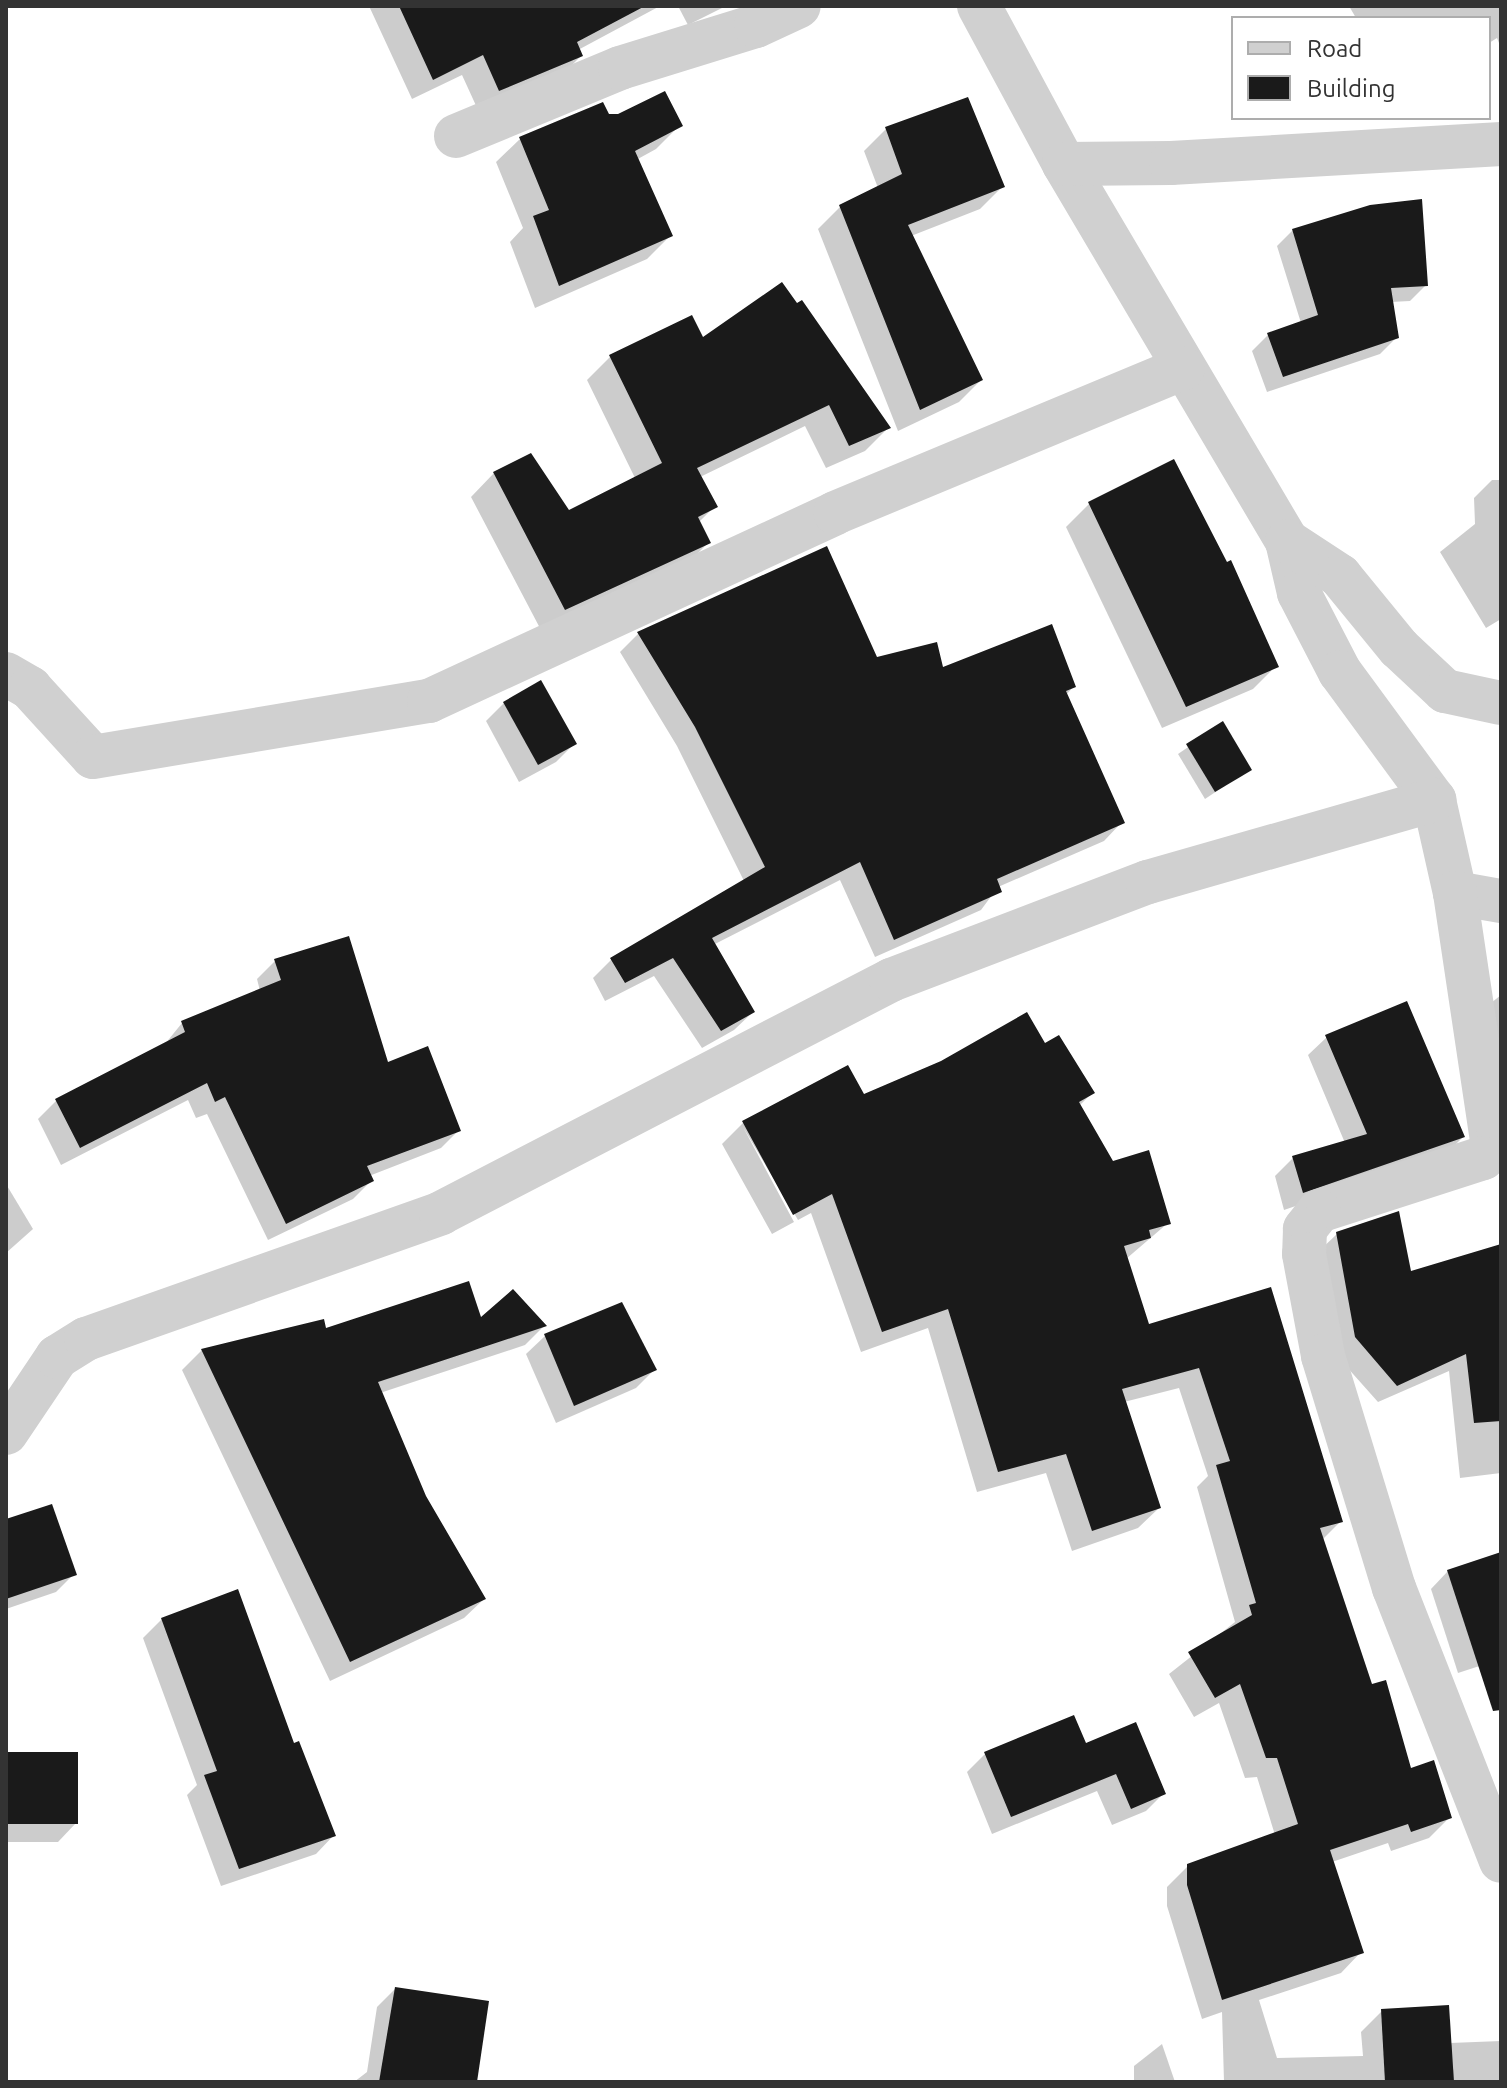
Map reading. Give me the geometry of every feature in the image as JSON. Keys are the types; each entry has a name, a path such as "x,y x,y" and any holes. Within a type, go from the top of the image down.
{"street":[{"path":"456,136 620,68 756,26 799,6"},
{"path":"979,6 1064,164 1287,541 1299,593 1340,672 1434,800 1455,893 1493,1146 1483,1158 1319,1211 1305,1229 1304,1254 1323,1356 1394,1588 1501,1861"},
{"path":"1064,164 1171,163 1501,144"},
{"path":"6,674 30,688 93,757 429,701 835,513 1183,368"},
{"path":"1287,541 1340,576 1399,648 1445,691 1501,703"},
{"path":"6,1433 57,1357 86,1339 441,1213 891,980 1148,882 1434,800"},
{"path":"1455,893 1501,901"}],"building":[{"path":"399,6 645,6 577,42 583,56 499,91 483,55 433,80"},
{"path":"665,91 683,126 635,151 673,236 559,286 533,216 549,210 519,137 603,102 609,114 618,114"},
{"path":"968,97 1005,187 908,225 983,380 920,410 839,205 902,174 885,127"},
{"path":"1422,199 1428,286 1391,288 1399,338 1283,377 1267,333 1318,315 1292,229 1370,205"},
{"path":"782,282 797,303 802,300 891,428 849,446 829,405 697,468 718,507 698,517 711,543 565,610 493,472 531,453 569,510 662,463 609,355 692,315 703,337"},
{"path":"1174,459 1227,562 1231,560 1279,667 1186,707 1088,502"},
{"path":"827,546 877,657 937,642 943,667 1052,624 1076,687 1066,691 1125,823 997,879 1002,892 894,940 860,862 712,938 755,1012 721,1031 673,958 625,983 610,958 765,867 695,727 637,632"},
{"path":"541,680 577,744 538,765 503,702"},
{"path":"1223,721 1252,770 1215,792 1186,744"},
{"path":"349,936 388,1062 428,1046 461,1131 367,1166 374,1181 286,1224 225,1097 215,1102 207,1083 80,1148 55,1099 185,1032 181,1021 281,980 274,959"},
{"path":"1407,1001 1465,1137 1303,1193 1292,1156 1367,1134 1325,1035"},
{"path":"1027,1012 1045,1043 1059,1035 1095,1093 1079,1102 1113,1161 1149,1150 1171,1224 1149,1230 1151,1238 1124,1246 1149,1324 1271,1287 1343,1522 1320,1528 1372,1684 1386,1680 1411,1768 1434,1760 1452,1818 1411,1832 1408,1824 1330,1850 1364,1953 1222,2000 1187,1885 1187,1864 1298,1824 1277,1758 1266,1758 1240,1684 1215,1698 1188,1652 1252,1615 1249,1605 1256,1603 1216,1465 1230,1461 1199,1368 1122,1389 1161,1508 1092,1531 1066,1454 998,1472 948,1309 882,1332 832,1194 793,1215 742,1121 848,1065 864,1094 941,1061"},
{"path":"1399,1211 1411,1271 1501,1244 1501,1421 1474,1423 1466,1354 1397,1386 1355,1337 1336,1232"},
{"path":"469,1281 481,1317 513,1289 547,1326 378,1382 426,1496 486,1599 350,1662 201,1349 324,1319 326,1328"},
{"path":"622,1302 657,1370 574,1406 544,1334"},
{"path":"52,1504 77,1575 6,1599 6,1519"},
{"path":"1501,1552 1501,1710 1493,1711 1447,1570"},
{"path":"238,1589 294,1743 299,1741 336,1836 239,1869 204,1775 217,1771 161,1618"},
{"path":"1074,1715 1086,1743 1136,1722 1166,1794 1131,1809 1116,1774 1011,1817 984,1752"},
{"path":"6,1752 78,1752 78,1824 6,1824"},
{"path":"395,1987 489,2001 477,2082 379,2082"},
{"path":"1449,2005 1454,2082 1385,2082 1381,2009"}]}
